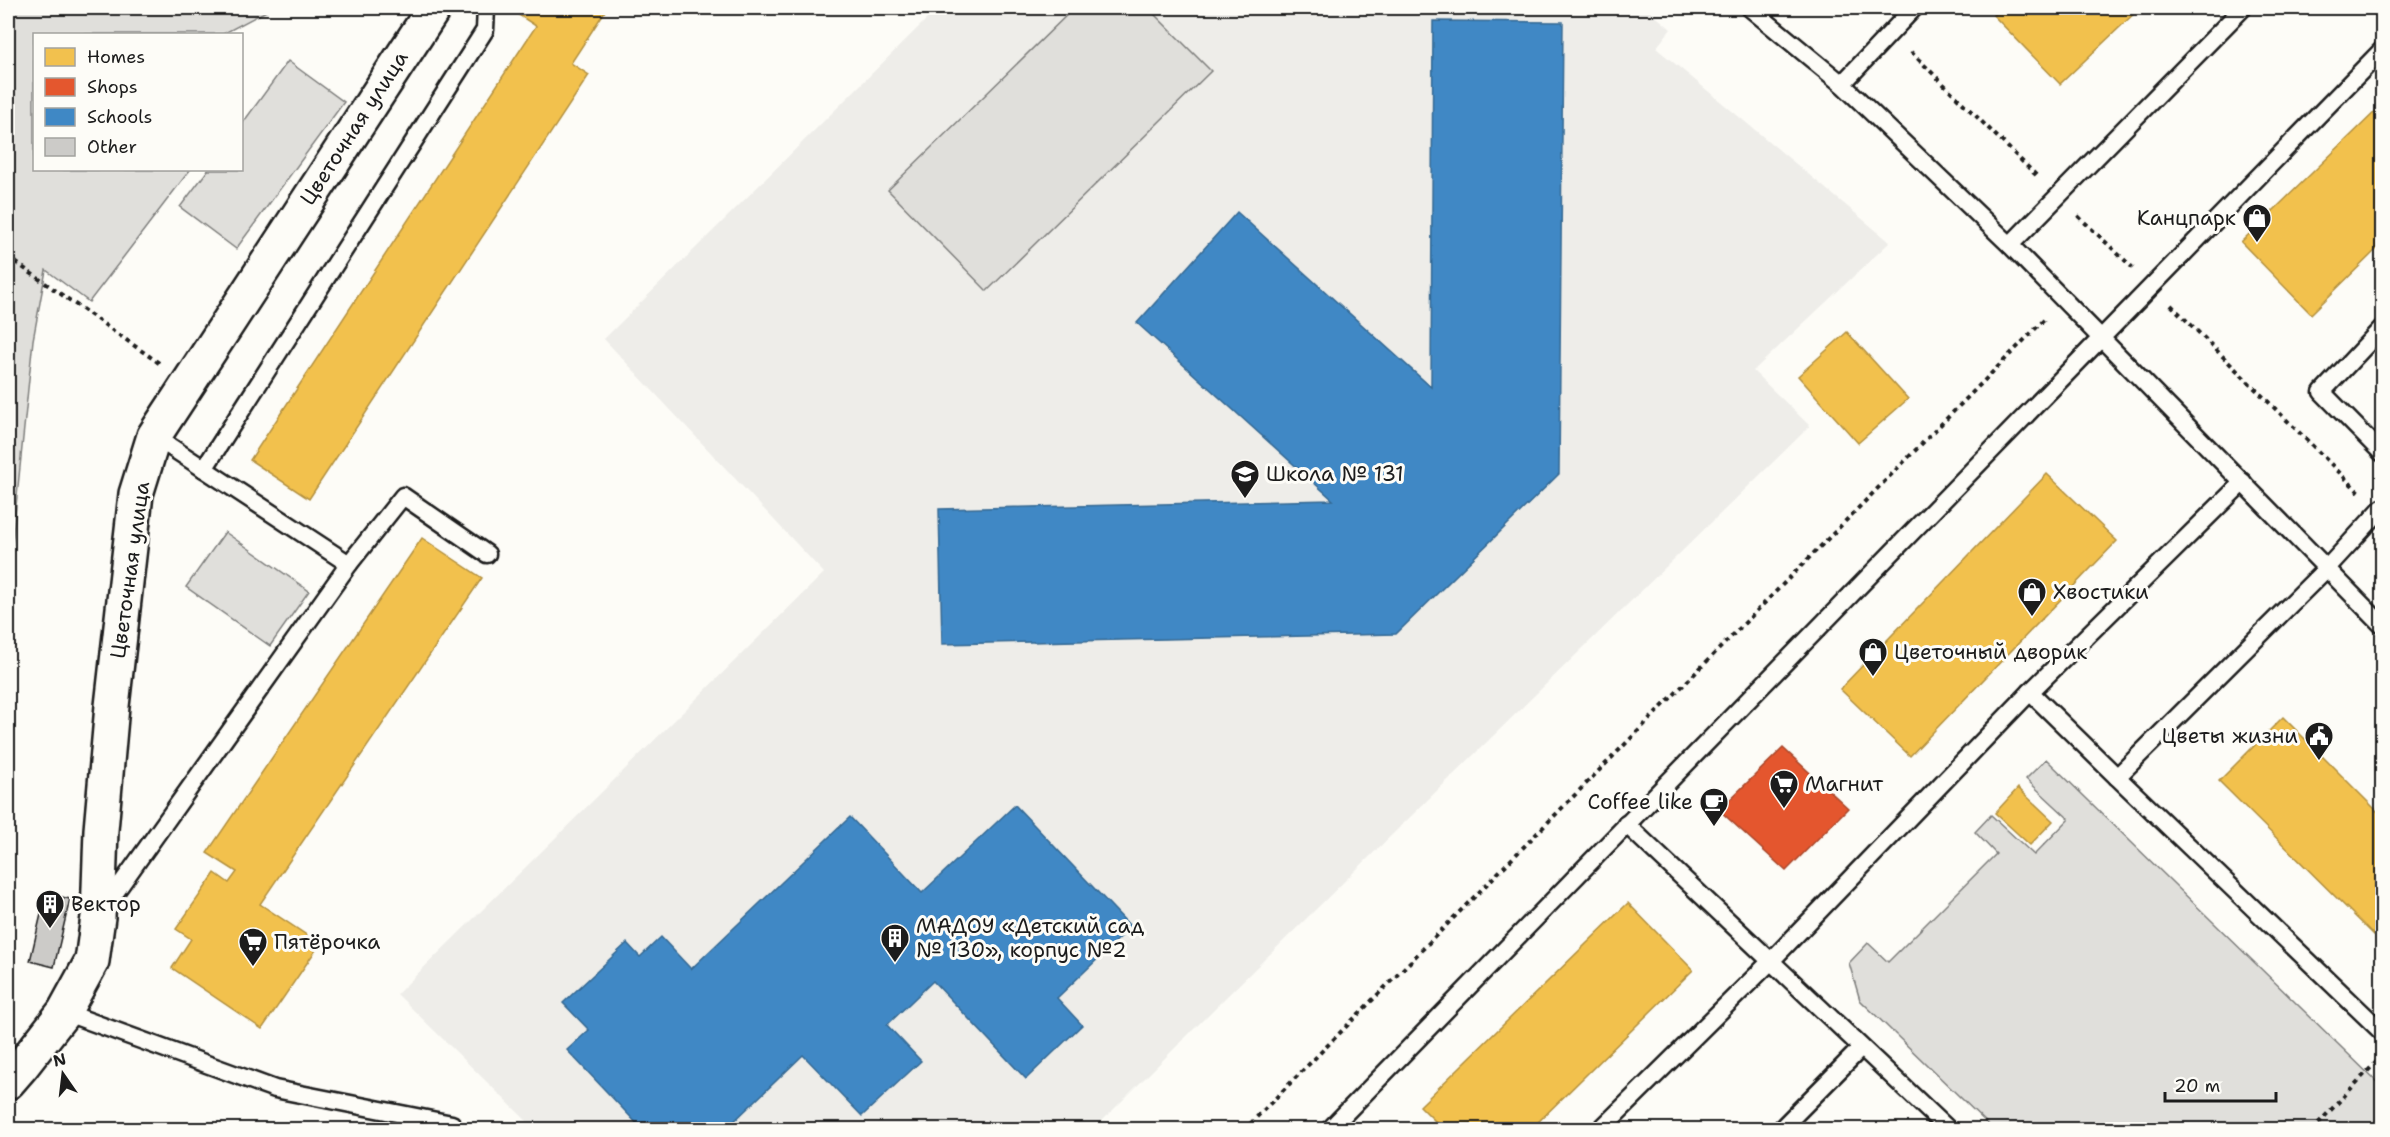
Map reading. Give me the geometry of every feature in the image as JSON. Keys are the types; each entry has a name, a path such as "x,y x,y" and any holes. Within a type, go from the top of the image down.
{"street":[{"name":"Цветочная улица","path":"8,1082 64,1012 92,961 98,917 101,830 136,494 154,436 434,8"}],"lane":[{"path":"204,469 485,30 486,8"},
{"path":"1750,8 1842,84 2010,245 2382,625"},
{"path":"1842,84 1914,8"},
{"path":"2010,245 2243,8"},
{"path":"1329,1130 2382,51"},
{"path":"2382,328 2322,392 2382,453"},
{"path":"154,436 349,564"},
{"path":"1600,1130 1770,962 2030,692 2243,482"},
{"path":"98,917 349,564 403,496 487,554"},
{"path":"2118,777 2381,510"},
{"path":"2030,692 2382,1032"},
{"path":"1626,824 1949,1130"},
{"path":"64,1012 275,1089 452,1124 449,1130"},
{"path":"1780,1130 1861,1048"}],"path":[{"path":"1891,32 2381,510"},
{"path":"8,257 188,383"},
{"path":"1244,1130 2064,300"},
{"path":"2312,1130 2382,1056"}],"shaded area":[{"path":"8,8 272,8 225,33 33,33 33,171 189,171 89,302 46,270 33,340 8,584"},
{"name":"Школа № 131","path":"938,8 1646,8 1671,29 1656,48 1890,242 1753,371 1810,426 1094,1129 535,1129 397,994 824,573 604,339"},
{"path":"1074,8 1148,8 1211,71 987,291 888,190"},
{"path":"288,61 344,102 236,249 180,207 207,171 243,171 243,123"},
{"path":"225,532 309,591 270,646 186,587"},
{"path":"2046,759 2382,1087 2382,1129 1993,1129 1860,1000 1849,963 1868,943 1888,962 1996,854 1975,832 1991,815 2034,855 2069,819 2026,779"}],"building: Homes":[{"path":"508,8 607,8 571,63 589,75 309,499 250,460 536,26"},
{"path":"2001,8 2140,8 2060,84 1993,15"},
{"path":"2382,105 2382,244 2311,314 2241,242"},
{"path":"1847,332 1908,399 1858,443 1798,376"},
{"path":"2047,474 2117,541 1910,756 1840,689"},
{"path":"422,538 482,578 260,904 320,944 262,1029 172,968 191,939 176,929 215,873 229,883 237,872 207,853"},
{"path":"2283,717 2382,816 2382,943 2219,781"},
{"path":"2018,788 2053,821 2030,845 1995,813"},
{"path":"1628,903 1693,970 1530,1130 1444,1130 1420,1106"}],"building: Shops":[{"name":"Магнит","path":"1783,748 1848,808 1786,871 1719,810"}],"building: Schools":[{"path":"1433,21 1563,22 1559,474 1396,634 942,644 939,509 1333,500 1137,323 1237,212 1431,387"},
{"name":"МАДОУ «Детский сад № 130», корпус №2","path":"1015,805 1131,927 1057,998 1082,1025 1026,1079 933,981 887,1025 921,1061 862,1116 803,1055 725,1130 643,1130 567,1050 589,1030 563,1003 627,943 640,957 661,937 691,969 850,817 922,893"}],"building: Other":[{"name":"Вектор","path":"46,893 70,899 54,967 30,961"}],"place":[{"name":"Канцпарк","path":"2257,244"},
{"name":"Школа № 131","path":"1245,500"},
{"name":"Хвостики","path":"2032,618"},
{"name":"Цветочный дворик","path":"1873,678"},
{"name":"Цветы жизни","path":"2319,762"},
{"name":"Магнит","path":"1784,810"},
{"name":"Coffee like","path":"1714,828"},
{"name":"Вектор","path":"50,930"},
{"name":"МАДОУ «Детский сад № 130», корпус №2","path":"895,964"},
{"name":"Пятёрочка","path":"253,968"}]}
